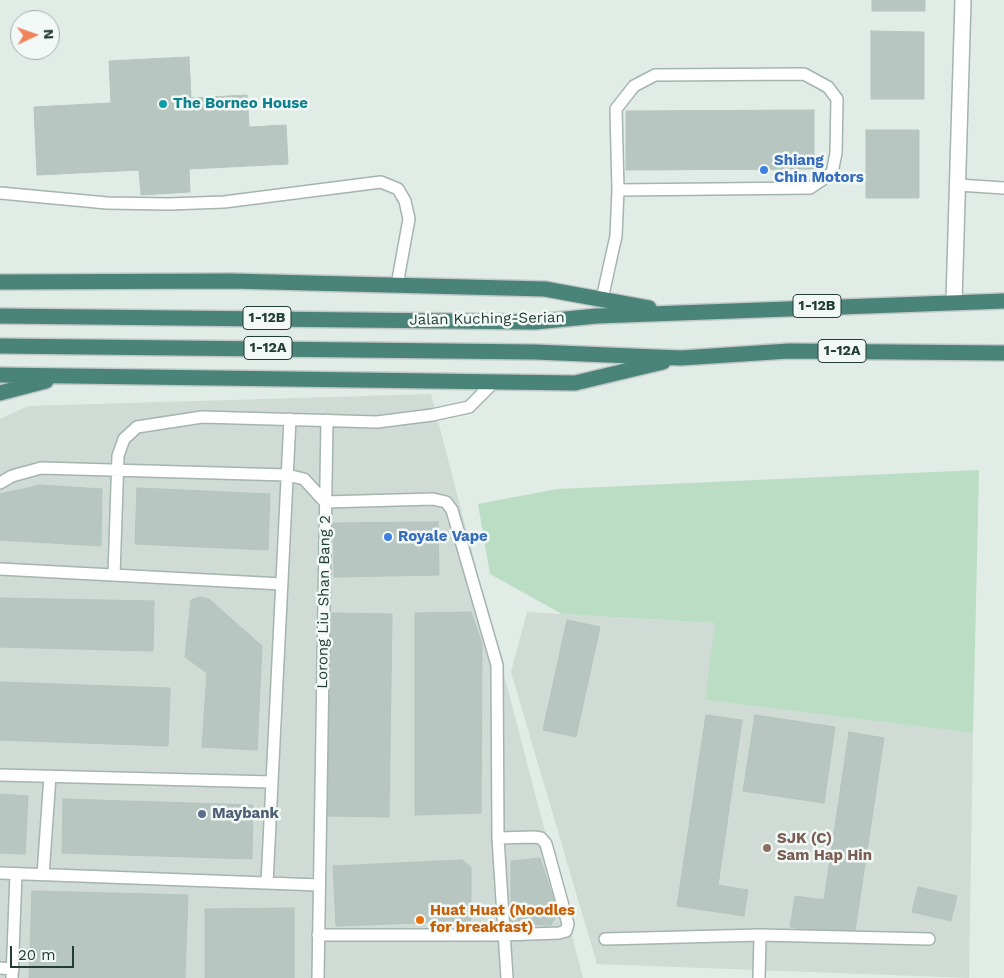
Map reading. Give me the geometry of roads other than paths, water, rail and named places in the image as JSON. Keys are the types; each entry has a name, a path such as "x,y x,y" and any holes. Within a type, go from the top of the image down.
{"highway":[{"path":"1,282 231,281 546,288 679,314"},
{"name":"Jalan Kuching-Serian","path":"0,316 534,322 597,316 1004,300"},
{"name":"Jalan Kuching-Serian","path":"0,346 535,352 681,358 789,351 1004,353"},
{"path":"0,375 575,383 681,358"},
{"path":"0,393 67,376"}],"street":[{"path":"954,302 963,0"}],"lane":[{"path":"602,299 616,236 618,190 616,109 634,86 655,75 804,74 828,87 837,99 836,153 832,173 810,188 618,190"},
{"path":"0,193 107,203 188,203 292,195 381,182 398,189 405,201 409,220 397,285"},
{"path":"958,185 1004,188"},
{"path":"114,575 118,456 124,438 136,427 202,417 377,422 432,415 469,407 494,382"},
{"path":"267,883 290,419"},
{"path":"325,502 327,420"},
{"path":"0,483 12,476 41,468 287,475 304,479 325,502"},
{"name":"Lorong Liu Shan Bang 2","path":"318,978 325,502 433,499 446,502 452,510 497,665 498,838 507,978"},
{"path":"0,569 282,584"},
{"path":"0,775 272,782"},
{"path":"43,875 50,776"},
{"path":"318,936 503,935 566,931 568,924 546,844 541,838 534,837 498,838"},
{"path":"0,873 319,885"},
{"path":"0,968 13,973 16,874"},
{"path":"759,978 760,935"},
{"path":"605,939 760,935 929,939"}],"place":[{"name":"The Borneo House","path":"163,104"},
{"name":"Shiang Chin Motors","path":"764,170"},
{"name":"Royale Vape","path":"388,537"},
{"name":"Maybank","path":"202,814"},
{"name":"SJK (C) Sam Hap Hin","path":"767,848"},
{"name":"Huat Huat (Noodles for breakfast)","path":"420,920"}]}
